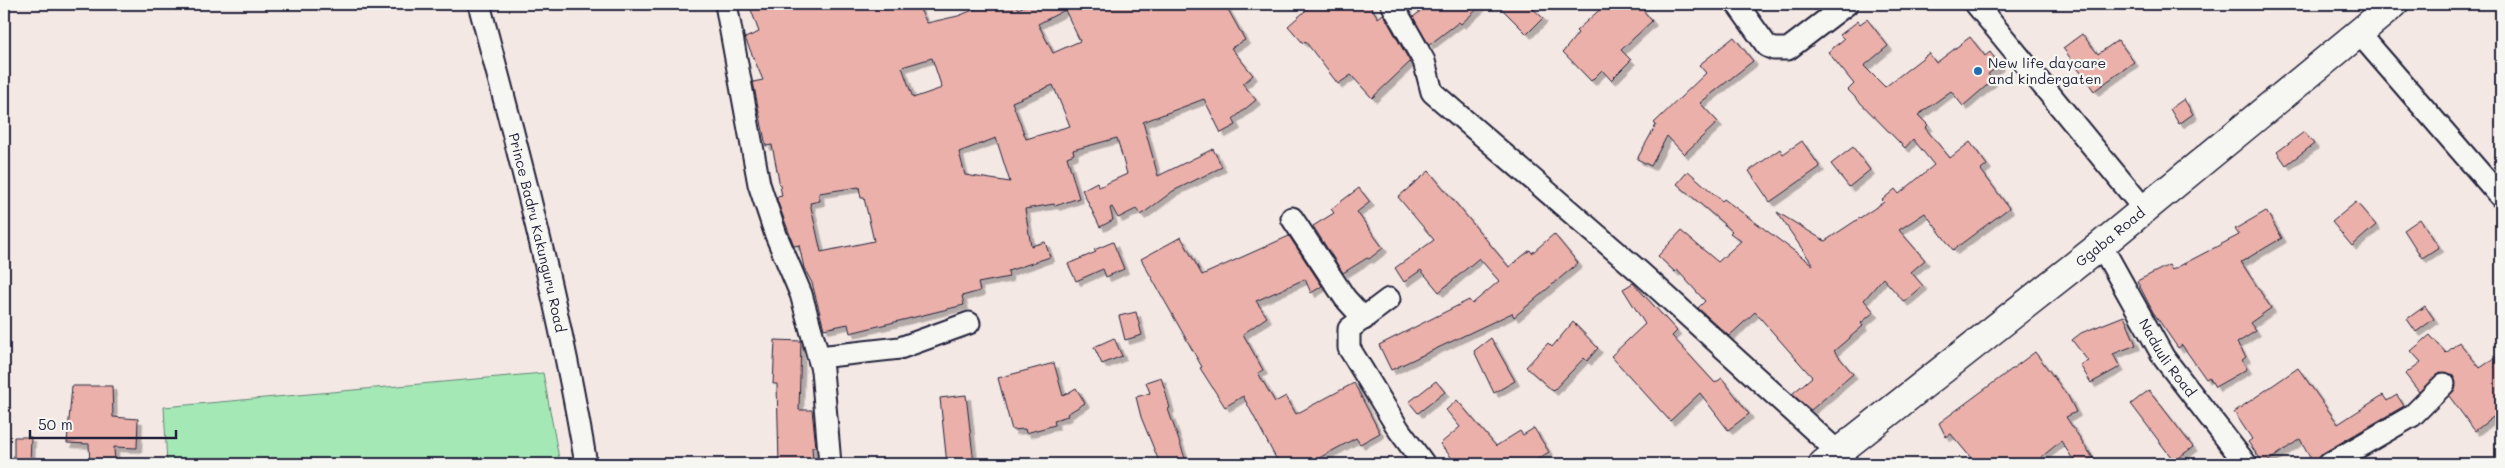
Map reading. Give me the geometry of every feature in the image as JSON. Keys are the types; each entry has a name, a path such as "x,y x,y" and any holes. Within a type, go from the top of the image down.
{"main road":[{"name":"Ggaba Road","path":"1830,458 2101,245 2391,5"}],"street":[{"name":"Prince Badru Kakunguru Road","path":"479,4 511,122 571,374 586,464"},
{"path":"726,4 759,184 776,235 801,294 819,357 825,390 830,464"},
{"path":"1392,4 1424,61 1432,92 1641,273 1830,458"},
{"path":"1737,4 1767,46 1781,50 1788,49 1847,4"},
{"path":"1976,4 2144,209"},
{"path":"2358,32 2500,196"},
{"path":"1292,218 1345,298 1364,319"},
{"name":"Naduuli Road","path":"2101,245 2164,358 2246,464"},
{"path":"1389,299 1349,329 1349,348 1399,430 1424,464"},
{"path":"819,357 900,348 969,323"},
{"path":"2329,464 2412,416 2444,384"}],"green space":[{"path":"543,373 560,464 167,464 164,407"}],"building":[{"path":"749,4 917,4 927,23 958,16 988,4 1015,4 1018,9 1029,4 1225,4 1245,40 1231,48 1253,75 1243,84 1256,100 1233,119 1236,125 1221,133 1204,99 1143,122 1158,176 1213,149 1222,167 1173,191 1141,215 1136,209 1118,218 1112,207 1110,208 1113,220 1100,227 1082,190 1097,182 1099,187 1127,174 1117,138 1073,150 1074,154 1067,157 1079,198 1055,206 1054,204 1025,209 1031,246 1045,242 1050,257 1008,271 1009,277 978,283 980,291 962,296 964,305 850,333 848,324 824,329 812,283 804,268 799,245 794,246 777,200 777,197 782,196 772,145 766,146 753,82 763,80 745,38 759,32","holes":["1065,10 1080,41 1053,53 1038,24","932,58 942,88 913,98 902,67","1053,85 1070,126 1026,139 1012,102","996,138 1010,182 965,175 959,152","859,187 861,198 864,198 874,241 821,252 810,203 820,201 819,193"]},
{"path":"1313,4 1369,4 1378,18 1383,14 1410,62 1372,98 1351,75 1338,84 1305,41 1303,43 1288,26"},
{"path":"1430,4 1483,4 1461,24 1459,22 1429,45 1413,17"},
{"path":"1497,4 1528,4 1543,18 1527,34"},
{"path":"1606,4 1638,4 1652,21 1621,50 1631,60 1611,80 1602,70 1591,81 1563,52 1578,33 1576,31"},
{"path":"1867,19 1888,46 1864,66 1885,87 1929,53 1936,63 1970,37 1985,56 1990,52 2000,65 1988,74 1993,80 1963,106 1951,91 1918,115 1928,125 1925,128 1950,158 1970,142 1987,165 1981,170 2009,208 1953,250 1925,213 1899,230 1925,260 1911,272 1923,286 1904,302 1883,278 1864,300 1874,312 1861,323 1863,326 1834,351 1853,374 1811,410 1792,394 1812,377 1755,312 1729,336 1698,308 1705,301 1677,270 1675,272 1658,256 1681,231 1718,262 1741,241 1677,184 1688,171 1722,201 1724,199 1813,265 1777,212 1825,241 1884,202 1882,200 1895,189 1899,194 1934,165 1913,139 1905,148 1848,90 1854,84 1828,52 1844,39 1840,35 1858,21 1860,24"},
{"path":"2082,34 2098,54 2118,40 2134,62 2094,91 2063,48"},
{"path":"1734,37 1753,61 1700,103 1718,122 1684,154 1667,136 1651,166 1637,159 1656,125 1654,123 1706,73 1699,65"},
{"path":"2184,99 2193,114 2179,124 2170,109"},
{"path":"2304,132 2314,144 2286,165 2277,152"},
{"path":"1802,141 1820,167 1770,202 1749,171 1780,149 1783,154"},
{"path":"1853,147 1870,170 1849,187 1831,164"},
{"path":"1429,171 1509,267 1530,250 1532,253 1554,234 1578,263 1514,317 1512,313 1391,370 1379,345 1469,300 1472,304 1499,281 1479,258 1439,292 1421,270 1404,282 1395,268 1434,240 1398,197"},
{"path":"1359,188 1370,202 1357,212 1383,248 1369,259 1367,258 1343,273 1313,226 1334,213 1331,209"},
{"path":"2356,202 2376,225 2352,246 2332,222"},
{"path":"2266,211 2282,238 2241,262 2271,308 2250,323 2256,331 2237,343 2246,357 2242,360 2247,369 2215,387 2209,377 2206,379 2182,345 2178,348 2153,312 2137,281 2169,265 2172,270 2239,235 2235,229"},
{"path":"2420,219 2439,247 2422,258 2404,230"},
{"path":"1289,236 1322,286 1311,293 1305,279 1256,301 1267,317 1243,334 1263,370 1258,373 1275,402 1286,396 1296,414 1354,383 1380,433 1360,444 1356,438 1319,458 1322,464 1279,464 1243,396 1225,407 1200,368 1202,367 1141,259 1181,237 1202,275"},
{"path":"1113,242 1124,269 1106,277 1103,269 1076,281 1068,264 1096,252 1094,250"},
{"path":"1633,283 1677,331 1672,336 1715,383 1722,378 1749,414 1728,430 1700,393 1670,421 1611,356 1645,324 1623,289"},
{"path":"2425,306 2434,319 2416,332 2407,319"},
{"path":"1136,312 1142,335 1125,340 1119,316"},
{"path":"2124,316 2136,345 2113,354 2120,367 2091,383 2080,365 2088,361 2072,340 2081,333"},
{"path":"1573,322 1598,348 1587,361 1584,358 1553,391 1526,367 1548,343 1552,347"},
{"path":"2430,335 2446,353 2459,342 2480,368 2501,354 2501,411 2475,431 2449,396 2456,387 2452,375 2440,372 2419,392 2405,374 2421,362 2411,351"},
{"path":"1114,338 1122,356 1102,364 1094,347"},
{"path":"1491,338 1515,381 1494,393 1474,351"},
{"path":"775,340 801,341 799,410 812,410 816,447 812,447 813,464 779,464 777,384 773,384"},
{"path":"2035,352 2068,396 2076,412 2066,417 2097,464 2076,464 2061,441 2033,464 1976,464 1951,434 1946,437 1939,423"},
{"path":"1054,363 1063,396 1076,388 1085,403 1067,414 1068,416 1054,420 1055,425 1026,433 1025,429 1012,430 998,378"},
{"path":"2298,368 2338,424 2383,395 2387,401 2397,395 2404,406 2323,453 2317,464 2314,464 2300,439 2264,464 2248,442 2252,439 2234,412"},
{"path":"1161,377 1170,408 1168,409 1187,464 1160,464 1141,417 1136,397 1150,393 1146,382"},
{"path":"1436,381 1445,392 1418,413 1409,402"},
{"path":"72,386 112,386 113,417 138,419 137,448 114,447 115,464 90,464 89,444 67,443"},
{"path":"2149,390 2193,447 2174,461 2131,404"},
{"path":"966,395 974,464 947,464 940,398"},
{"path":"1457,400 1496,446 1520,431 1523,435 1534,428 1549,452 1530,464 1457,464 1440,444 1460,427 1446,410"},
{"path":"14,437 31,437 30,464 14,464"}],"place":[{"name":"New life daycare and kindergaten","path":"1978,71"}]}
